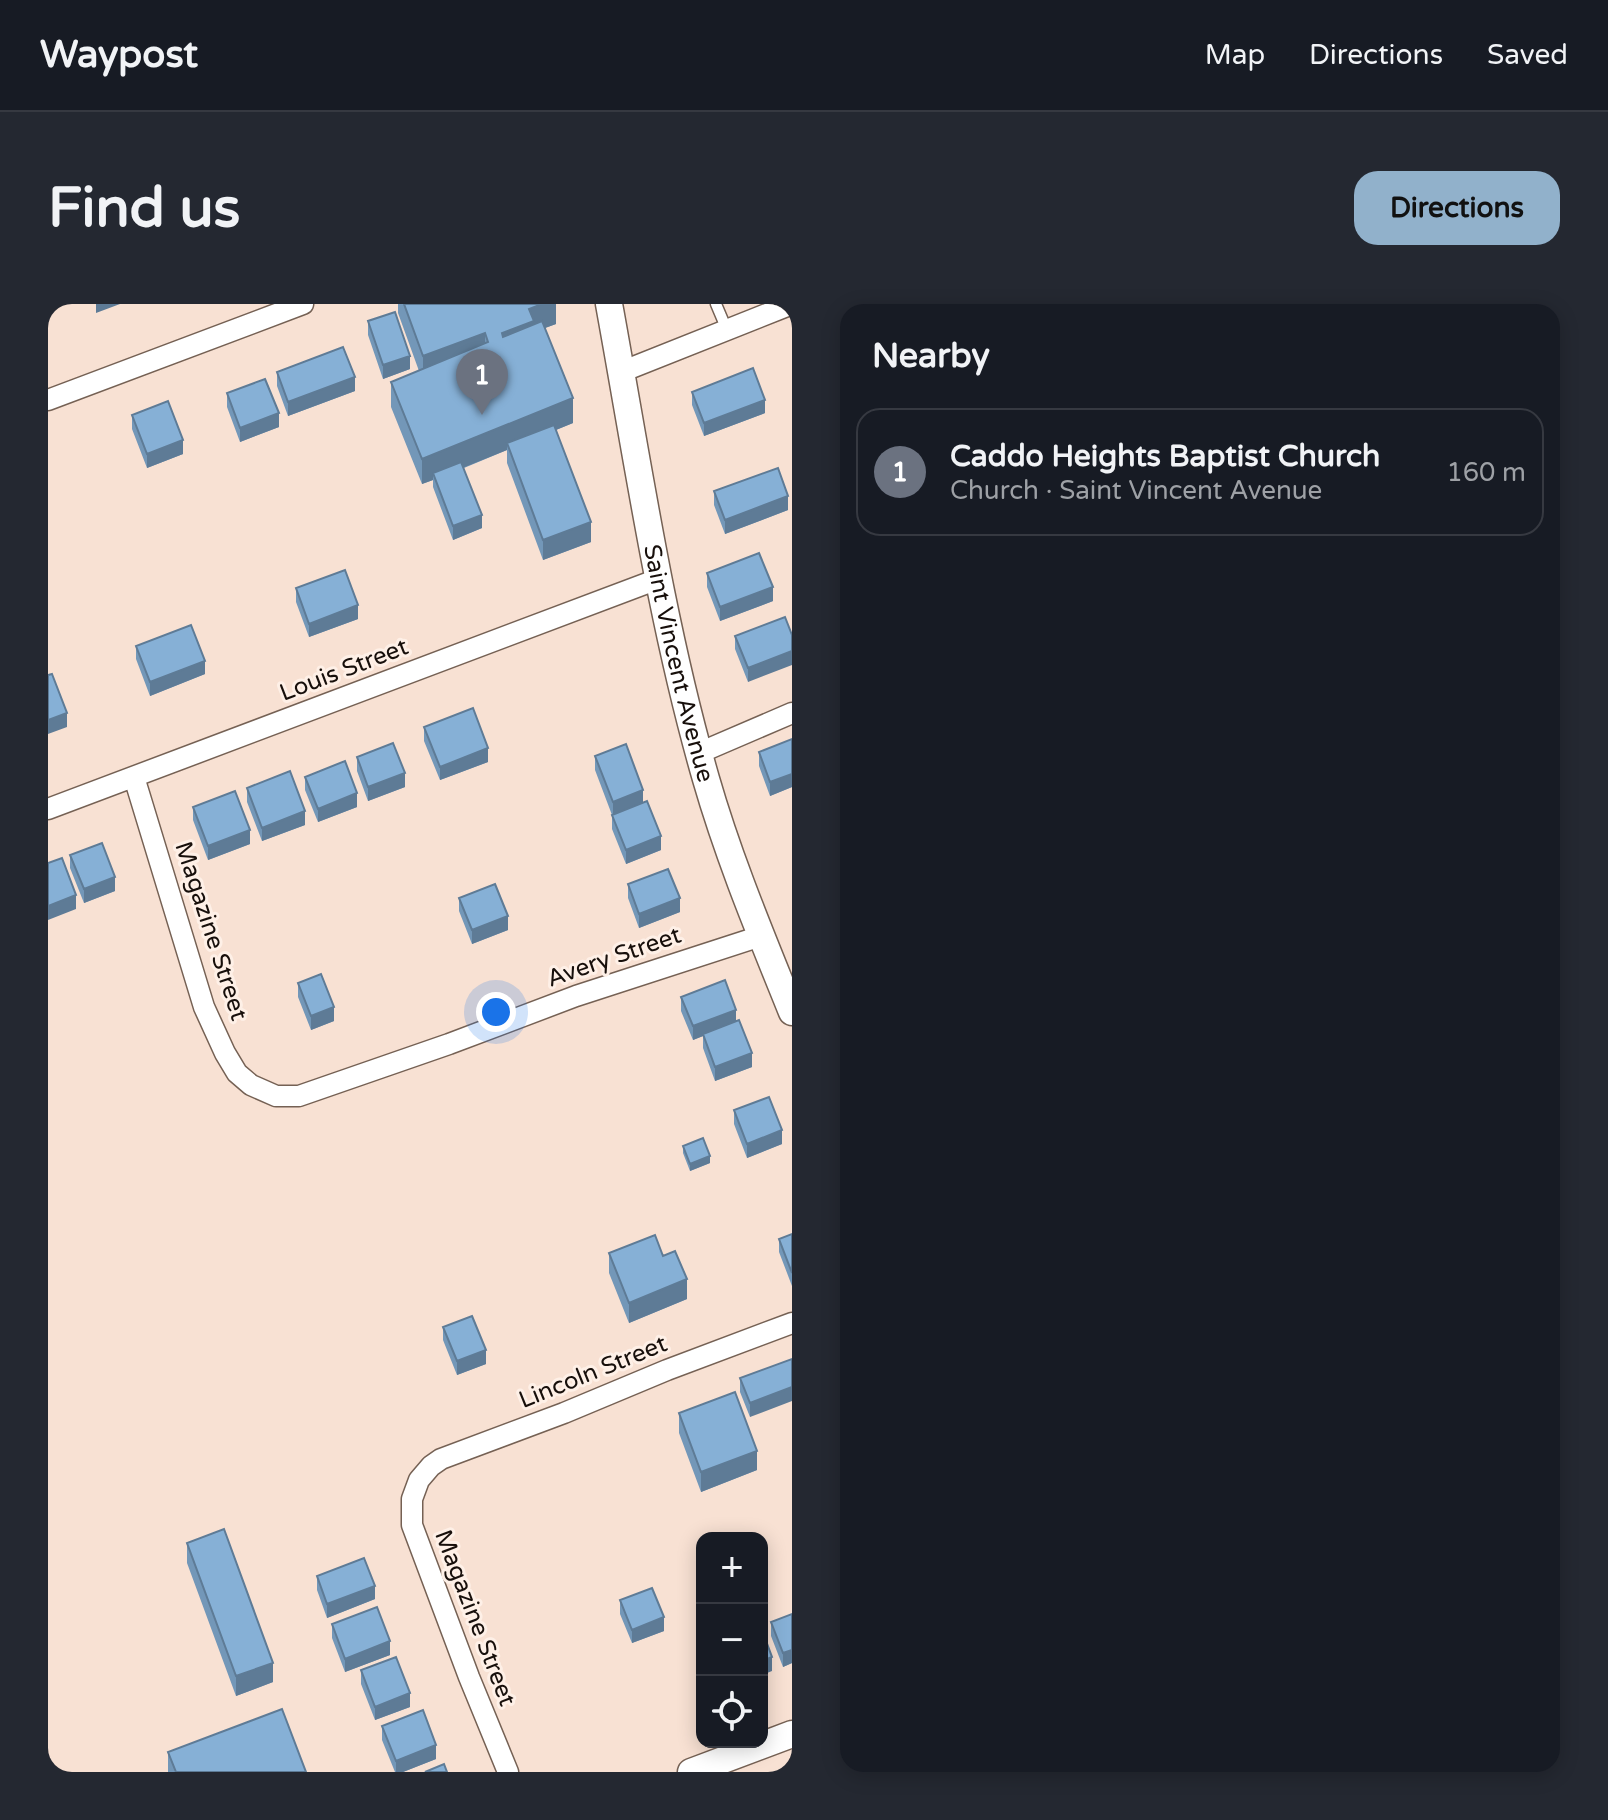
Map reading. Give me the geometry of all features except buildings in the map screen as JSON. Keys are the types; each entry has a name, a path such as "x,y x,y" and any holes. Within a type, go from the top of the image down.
{"street":[{"path":"48,400 303,304"},
{"name":"Saint Vincent Avenue","path":"609,304 658,579 699,753 726,842 792,1012"},
{"path":"621,372 792,304"},
{"name":"Louis Street","path":"48,809 658,579"},
{"path":"699,753 792,713"},
{"name":"Magazine Street","path":"134,777 204,1007 237,1073 257,1089"},
{"name":"Avery Street","path":"257,1089 276,1096 299,1096 576,996 761,936"},
{"name":"Lincoln Street","path":"419,1480 431,1466 453,1453 792,1323"},
{"name":"Magazine Street","path":"419,1480 412,1499 412,1525 508,1772"},
{"path":"691,1772 792,1734"}],"lane":[{"path":"716,304 727,330"}],"place":[{"name":"Caddo Heights Baptist Church","path":"482,415"}]}
